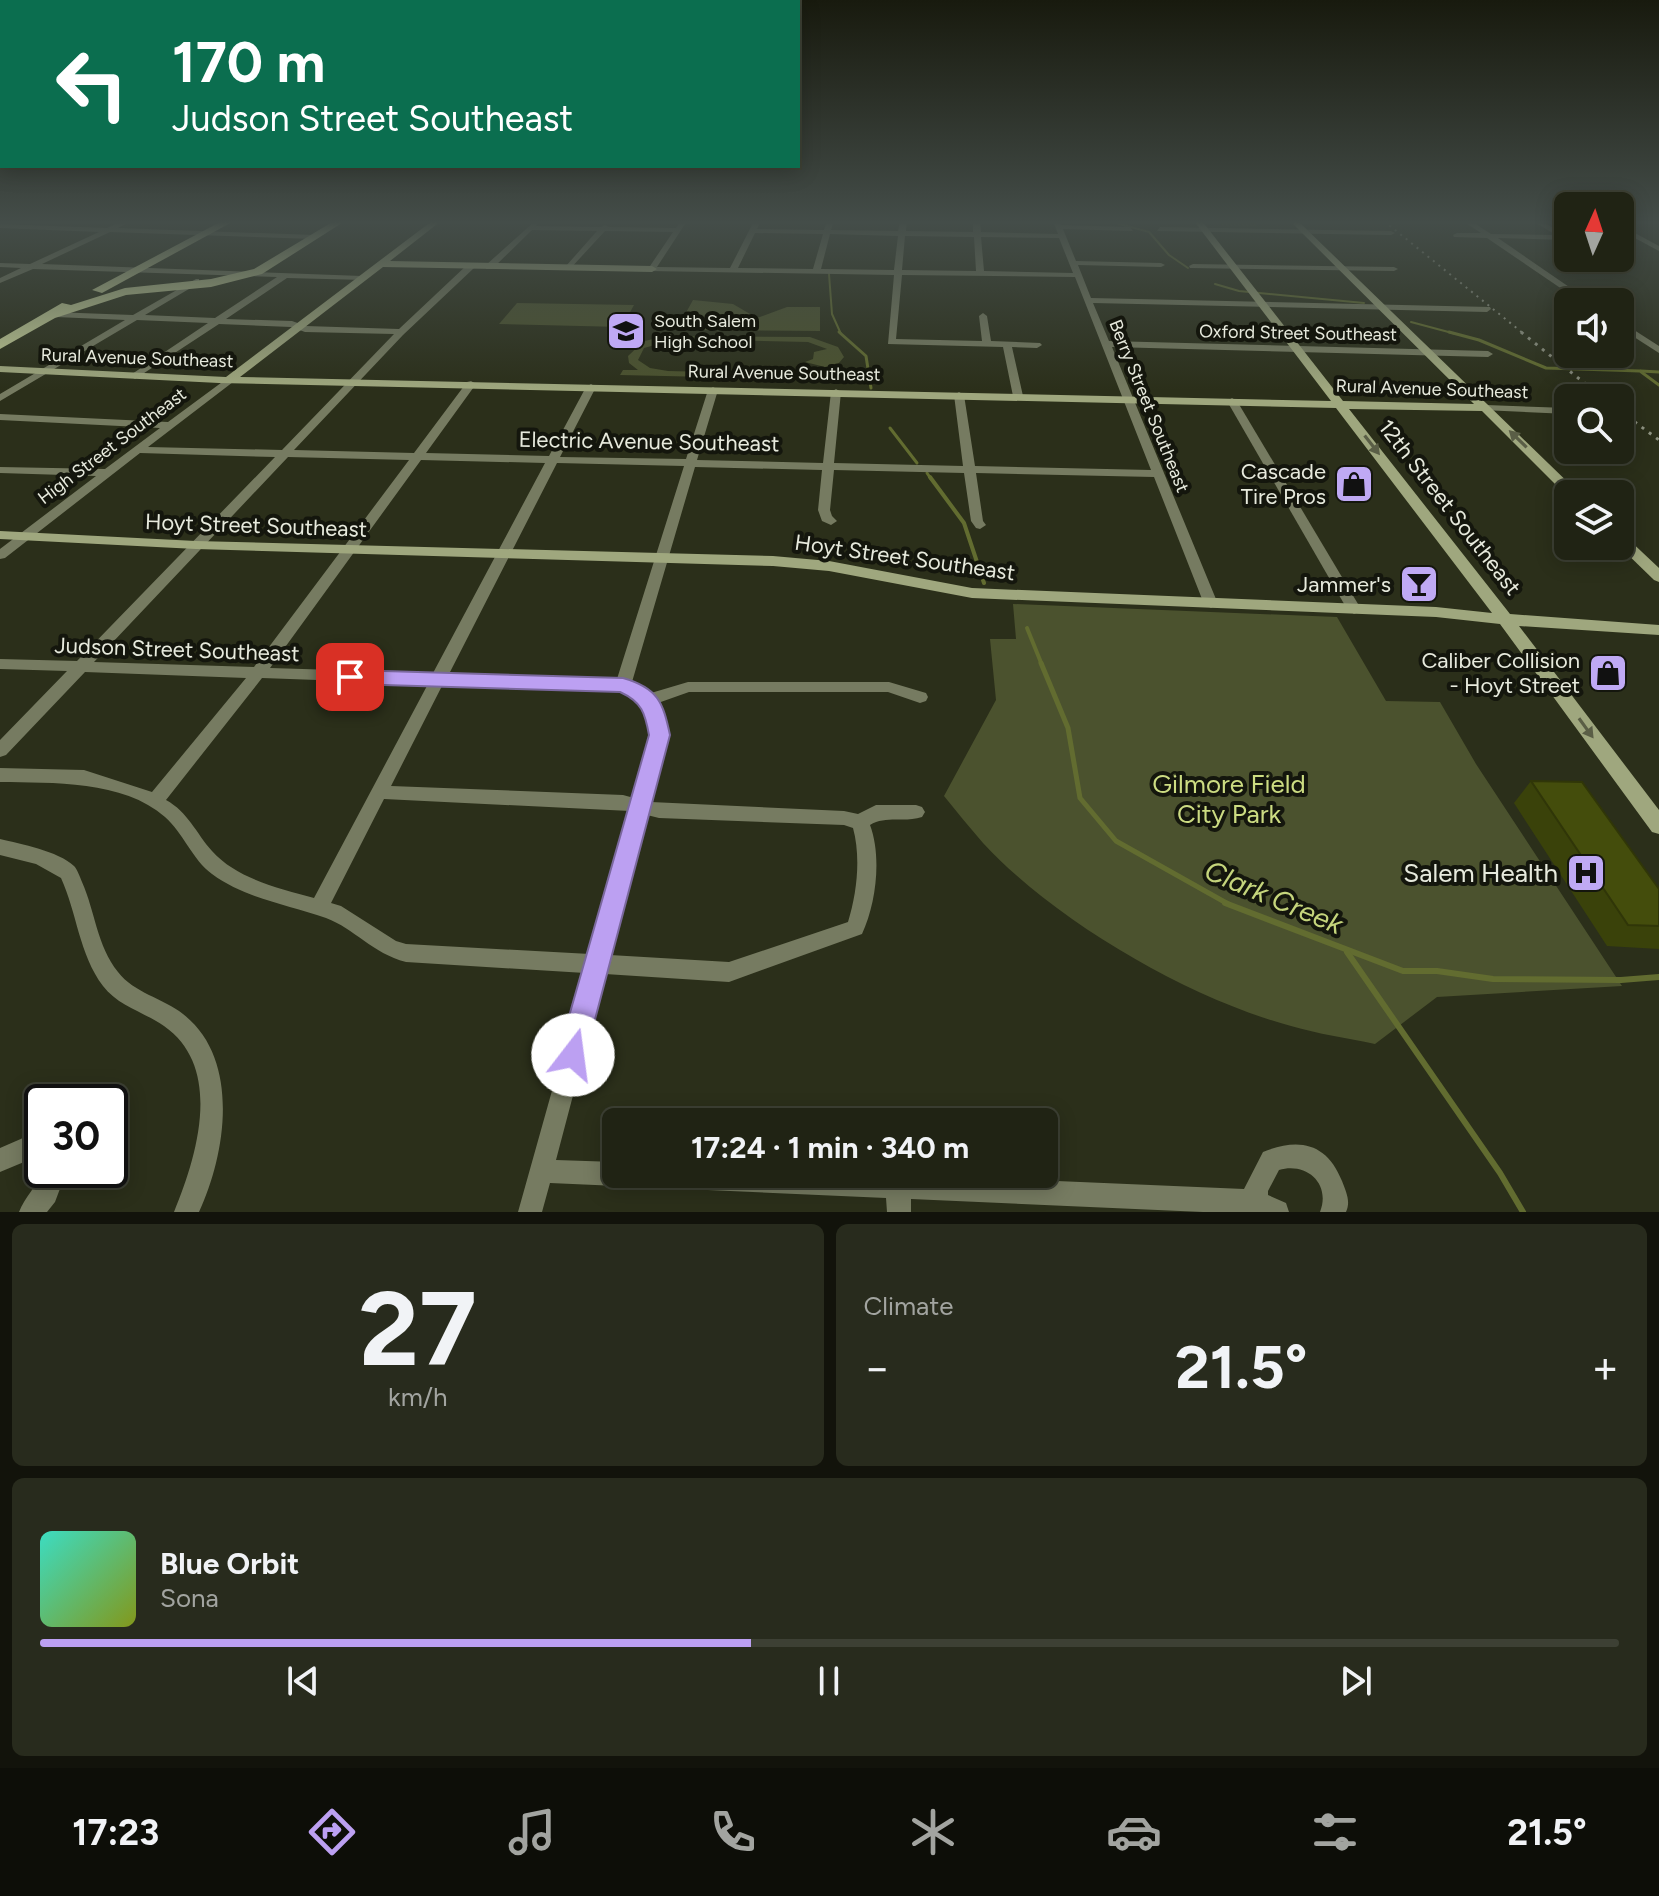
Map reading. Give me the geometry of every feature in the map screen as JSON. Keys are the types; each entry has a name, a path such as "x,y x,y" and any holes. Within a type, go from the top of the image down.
{"main road":[{"path":"0,345 123,278"},
{"path":"56,314 125,292 230,278"}],"street":[{"path":"0,398 202,278"},
{"path":"135,376 280,278"},
{"path":"351,278 362,278"},
{"name":"High Street Southeast","path":"0,555 362,278"},
{"path":"0,751 402,332 459,278"},
{"path":"897,278 891,342 1037,345"},
{"name":"Berry Street Southeast","path":"1079,278 1211,604"},
{"name":"12th Street Southeast","path":"1242,278 1506,620 1659,826"},
{"path":"1353,278 1559,480"},
{"path":"1088,300 1256,296 1382,307 1487,309"},
{"path":"56,314 218,320 402,332"},
{"path":"983,316 987,344"},
{"path":"1634,333 1659,350"},
{"path":"1007,344 1018,396"},
{"name":"Oxford Street Southeast","path":"1107,344 1488,354"},
{"name":"Rural Avenue Southeast","path":"0,369 229,380 1554,410"},
{"path":"155,801 257,674 471,384"},
{"path":"319,907 591,387"},
{"path":"623,685 713,390"},
{"path":"831,521 826,518 824,510 836,392"},
{"path":"959,395 968,470 980,525"},
{"path":"1232,401 1354,609"},
{"path":"0,417 169,425"},
{"name":"Electric Avenue Southeast","path":"137,450 1160,474"},
{"path":"0,470 106,473"},
{"name":"Hoyt Street Southeast","path":"0,535 196,545 817,565 972,593 1436,612 1659,630"},
{"path":"1634,553 1659,577"},
{"name":"Judson Street Southeast","path":"0,664 623,685 648,700"},
{"path":"530,1212 660,735 658,713 648,700 688,687 889,687 920,697"},
{"path":"0,775 84,777 125,788 155,801 182,823 206,857 220,869 260,891 319,907 349,919 391,949 406,953 597,967 729,972 855,928 863,908 865,836 860,822"},
{"path":"380,792 623,802 659,811 860,822 876,812 916,812"},
{"path":"0,847 40,857 68,872 99,960 110,979 124,995 169,1016 184,1028 199,1053 208,1073 209,1130 203,1162 186,1212"},
{"path":"0,1160 24,1150"},
{"path":"918,1188 1255,1205 1256,1190 1271,1160 1286,1154 1303,1155 1320,1163 1332,1183 1337,1204 1332,1212"},
{"path":"541,1171 602,1174"},
{"path":"31,1212 48,1188"},
{"path":"898,1188 899,1212"}],"green space":[{"path":"693,300 733,304 757,318 787,307 820,307 820,331 683,330 678,327"},
{"path":"517,303 634,305 622,327 499,324"},
{"path":"668,336 810,337 838,347 844,357 832,371 799,379 620,375 623,370 638,370 629,363 628,356 644,341","holes":["677,339 808,342 827,349 814,352 813,359 805,362 825,367 798,374 668,371 650,368 638,360 644,348"]},
{"name":"Gilmore Field City Park","path":"1013,604 1337,617 1386,701 1440,702 1476,764 1622,986 1437,997 1375,1044 1301,1029 1251,1014 1168,977 1126,954 1047,901 1013,872 983,843 944,796 996,700 990,639 1016,639"}],"building":[{"path":"1531,781 1582,782 1659,889 1659,926 1628,925"}],"waterway":[{"name":"Clark Creek","path":"829,278 832,314 841,334"},
{"path":"1215,284 1239,291 1364,303"},
{"path":"1411,322 1456,334"},
{"path":"1449,332 1479,340 1546,368 1640,371 1659,385"},
{"name":"Clark Creek","path":"841,334 866,356 871,388"},
{"path":"1641,371 1659,372"},
{"name":"Clark Creek","path":"890,428 917,463"},
{"name":"Clark Creek","path":"927,473 931,479"},
{"name":"Clark Creek","path":"930,477 964,523 984,583"},
{"name":"Clark Creek","path":"1027,628 1042,665"},
{"name":"Clark Creek","path":"1041,663 1068,728 1080,798 1116,841 1229,905"},
{"name":"Clark Creek","path":"1225,903 1229,905"},
{"name":"Clark Creek","path":"1229,905 1403,971 1437,971 1493,979 1621,980 1659,977"},
{"path":"1347,952 1500,1173 1523,1212"}],"railway":[{"path":"1454,278 1524,334"},
{"path":"1521,332 1586,384"},
{"path":"1634,421 1659,440"}],"place":[{"name":"South Salem High School","path":"626,331"},
{"name":"Cascade Tire Pros","path":"1354,484"},
{"name":"Jammer's","path":"1419,584"},
{"name":"Caliber Collision - Hoyt Street","path":"1608,673"},
{"name":"Salem Health","path":"1586,873"}],"route":[{"path":"350,677 623,685 641,693 658,713 660,735 573,1055"}]}
